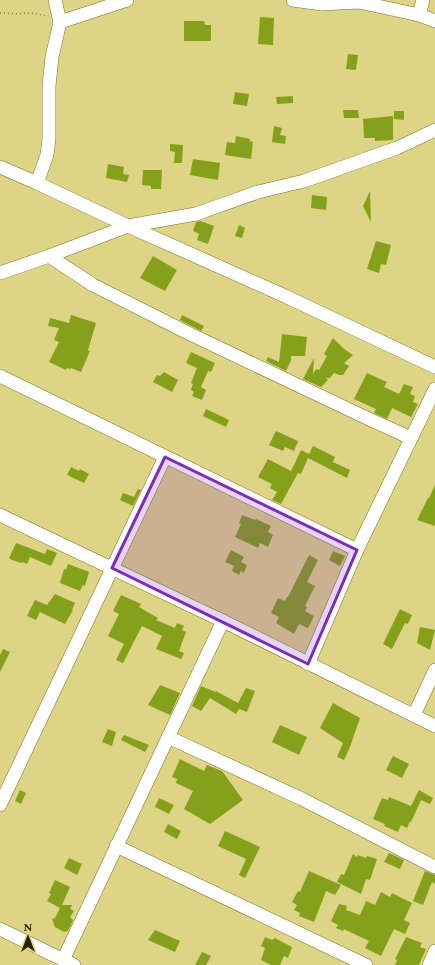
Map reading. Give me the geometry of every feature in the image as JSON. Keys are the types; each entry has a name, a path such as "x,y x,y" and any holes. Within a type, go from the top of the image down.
{"street":[{"path":"37,182 47,155 49,139 49,86 52,57 60,22 55,0"},
{"path":"60,22 127,0"},
{"path":"293,0 322,4 359,2 419,15 435,21"},
{"path":"419,15 423,0"},
{"path":"0,273 128,226 196,214 258,192 304,181 396,148 435,130"},
{"path":"0,167 37,182 128,226 284,296 435,367"},
{"path":"49,256 93,285 190,334 411,438"},
{"path":"0,376 357,550"},
{"path":"308,664 357,550 435,389"},
{"path":"0,805 165,457"},
{"path":"1,518 112,568 223,621 435,726"},
{"path":"0,930 68,962 116,846 223,621"},
{"path":"414,716 435,670"},
{"path":"168,737 295,796 435,867"},
{"path":"116,846 366,965"},
{"path":"428,965 435,951"}],"path":[{"path":"0,13 43,14 54,17 60,22"}],"highlighted area":[{"path":"165,457 357,550 308,664 112,568"}],"building":[{"path":"260,17 274,18 273,45 258,44"},
{"path":"184,21 204,21 205,25 211,25 211,41 184,41"},
{"path":"348,54 358,55 356,70 346,69"},
{"path":"235,92 249,94 247,106 233,104"},
{"path":"293,96 293,103 277,104 276,97"},
{"path":"343,110 358,110 359,118 344,118"},
{"path":"394,111 404,111 404,120 394,119"},
{"path":"393,116 393,140 375,141 375,138 364,138 363,119"},
{"path":"274,126 282,128 280,135 286,136 285,144 272,142"},
{"path":"236,136 250,139 250,141 253,142 251,159 225,155 227,142 235,143"},
{"path":"170,144 183,145 182,163 174,163 175,152 170,151"},
{"path":"193,159 220,163 218,180 190,175"},
{"path":"108,164 124,167 123,174 129,175 127,182 106,178"},
{"path":"143,170 162,170 161,189 151,189 151,186 142,185"},
{"path":"370,191 371,222 363,206"},
{"path":"312,195 327,197 326,210 311,208"},
{"path":"200,221 214,226 208,244 197,240 199,234 193,231 196,222"},
{"path":"239,225 245,228 242,238 235,236"},
{"path":"376,241 391,245 386,265 381,264 379,273 367,269"},
{"path":"153,256 177,270 165,291 140,278"},
{"path":"71,315 96,323 88,350 90,351 81,372 71,368 67,368 66,370 49,362 59,342 54,340 59,328 48,326 50,318 69,323"},
{"path":"182,315 204,326 201,331 180,320"},
{"path":"282,334 307,337 305,356 291,356 291,360 286,371 266,361 268,357 279,362"},
{"path":"333,338 344,349 353,355 344,363 349,366 343,375 334,373 330,378 326,378 328,380 321,387 303,379 314,358 313,374 316,369 319,370 327,356 324,354"},
{"path":"191,352 215,363 211,372 208,371 201,387 206,390 202,400 192,396 194,392 191,390 193,384 191,383 197,368 186,363"},
{"path":"164,372 178,380 172,392 153,382 157,375 160,376"},
{"path":"367,373 387,382 384,387 399,394 404,384 413,387 410,394 415,396 413,402 418,404 411,417 392,408 387,419 374,413 376,409 354,399"},
{"path":"206,409 229,420 226,427 203,416"},
{"path":"276,431 298,441 294,451 285,447 283,451 269,445"},
{"path":"313,446 335,457 333,462 350,470 347,478 308,458 301,474 298,473 281,504 272,500 277,492 270,488 272,484 258,477 268,459 291,471 301,450 309,454"},
{"path":"71,467 79,471 80,469 89,474 84,483 67,475"},
{"path":"435,485 435,526 417,520"},
{"path":"138,489 141,490 133,506 120,500 123,493 134,497"},
{"path":"242,515 255,520 256,519 271,526 268,532 273,535 268,547 260,543 258,548 235,537 241,524 239,523"},
{"path":"16,543 45,554 47,549 57,553 51,566 30,557 27,564 21,563 9,558"},
{"path":"231,550 244,557 241,562 247,565 244,573 241,571 239,575 232,571 234,566 225,562"},
{"path":"333,551 345,556 340,566 329,560"},
{"path":"309,555 318,560 307,582 315,586 305,606 307,607 305,611 314,616 308,628 299,624 294,634 276,623 279,617 271,613 278,598 285,601 288,597"},
{"path":"68,564 89,572 85,586 83,585 80,591 60,583 64,569 66,570"},
{"path":"55,594 75,603 73,610 65,624 40,612 36,620 27,616 35,600 47,605"},
{"path":"121,595 141,604 139,607 158,618 156,620 175,628 177,623 184,626 182,630 186,632 179,651 184,653 181,659 156,649 162,636 142,626 123,663 116,660 124,644 108,636 119,614 113,611"},
{"path":"400,609 412,615 408,624 405,623 392,649 383,644"},
{"path":"420,627 435,630 430,650 417,643"},
{"path":"3,649 10,652 0,672 0,655"},
{"path":"160,685 180,693 170,715 148,705"},
{"path":"201,686 216,691 238,703 246,688 255,691 247,712 239,709 236,714 210,698 201,711 192,706"},
{"path":"333,703 360,718 344,760 337,757 343,743 320,728"},
{"path":"280,725 307,737 299,755 272,742"},
{"path":"108,729 116,732 112,746 102,742"},
{"path":"124,735 149,745 145,752 121,740"},
{"path":"393,756 409,764 402,778 386,770"},
{"path":"180,759 204,771 207,765 222,771 243,800 210,824 184,809 193,791 176,783 177,779 172,777"},
{"path":"20,790 26,793 21,804 15,801"},
{"path":"419,790 433,798 430,804 421,800 407,828 401,825 398,832 373,819 382,798 388,800 389,797 411,806"},
{"path":"159,798 174,805 169,814 155,807"},
{"path":"168,824 181,831 177,839 164,832"},
{"path":"225,831 260,847 245,878 239,875 246,859 218,846"},
{"path":"389,853 404,860 400,869 384,862"},
{"path":"353,854 357,857 358,855 366,858 367,856 377,859 370,880 366,879 361,894 337,882 341,874 344,875"},
{"path":"69,858 82,864 77,875 64,868"},
{"path":"309,871 341,885 335,895 326,891 314,922 299,916 300,913 294,910 297,905 292,902 298,891 300,892"},
{"path":"425,871 435,875 435,884 432,882 423,905 413,901"},
{"path":"55,880 70,887 62,905 72,905 70,909 74,911 70,917 73,920 68,931 64,932 55,927 52,919 55,918 60,908 47,901 51,894 49,893"},
{"path":"381,892 390,897 392,893 412,903 404,920 410,923 405,934 394,929 381,956 365,948 369,941 344,929 343,931 336,928 338,925 331,921 339,904 347,906 346,910 360,915 366,901 375,905"},
{"path":"155,930 180,941 175,952 148,940"},
{"path":"265,937 272,940 275,938 292,947 288,958 284,956 280,965 271,965 261,960 265,948 261,946"},
{"path":"406,937 422,943 420,947 426,949 419,965 395,965 397,960 395,959"},
{"path":"202,952 211,956 206,965 195,965"}]}
